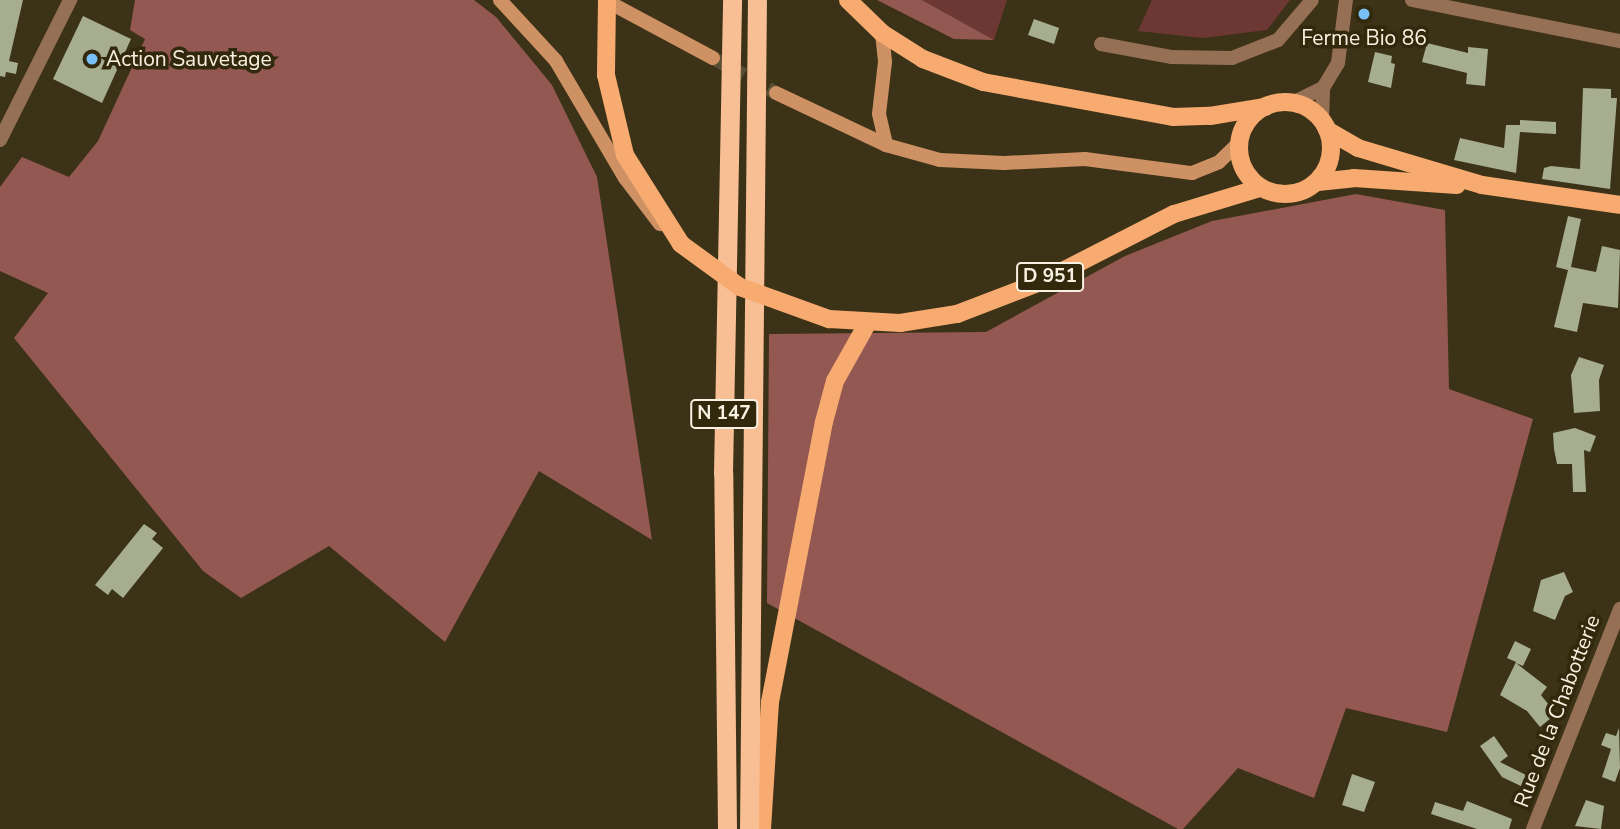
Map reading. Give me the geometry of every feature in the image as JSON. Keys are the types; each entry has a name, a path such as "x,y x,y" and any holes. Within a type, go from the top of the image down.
{"highway":[{"name":"N 147","path":"727,829 723,473 732,0"},
{"name":"N 147","path":"749,829 757,0"}],"main road":[{"name":"D 951","path":"500,0 556,61 625,178 681,244 740,288 829,319 867,324 927,321 984,306 1174,214 1260,188"},
{"path":"848,0 882,33 948,71 1094,105 1182,117 1292,103 1358,148 1482,186"},
{"path":"681,244 625,155 606,75 612,3 713,58"},
{"path":"882,33 885,62 880,114 886,145"},
{"path":"776,93 886,145 959,162 1085,159 1192,173 1219,162 1239,143 1247,122 1265,107"},
{"path":"1318,182 1331,157 1325,125"},
{"path":"1239,143 1243,168 1260,188 1290,195 1318,182 1354,178 1482,186 1620,205"},
{"path":"762,829 770,702 824,422 835,380 867,324"}],"street":[{"path":"0,140 70,0"},
{"path":"1101,44 1171,57 1232,58 1278,40 1312,0"},
{"path":"1292,103 1323,88 1338,63 1346,0"},
{"path":"1419,1 1620,41"},
{"path":"1323,88 1325,125"},
{"name":"Rue de la Chabotterie","path":"1533,829 1620,608"}],"shaded area":[{"path":"135,0 474,0 496,17 552,85 597,177 652,540 539,471 445,642 329,546 241,598 203,571 14,338 48,293 0,271 0,187 22,157 69,177 98,141 145,39 130,30"},
{"path":"877,0 922,0 994,40 954,39"},
{"path":"922,0 1007,0 994,40"},
{"path":"1152,0 1290,0 1267,30 1203,38 1138,31"},
{"path":"1356,194 1445,210 1449,389 1533,419 1447,732 1346,708 1314,798 1238,768 1183,829 1178,829 767,603 769,334 986,332 1125,256 1212,221"}],"building":[{"path":"0,0 23,0 9,61 18,63 16,74 6,72 5,77 0,76"},
{"name":"Action Sauvetage","path":"83,16 131,39 102,103 53,79"},
{"path":"1034,19 1059,28 1054,44 1028,35"},
{"path":"1427,43 1468,53 1468,47 1488,49 1485,86 1466,84 1467,73 1422,62"},
{"path":"1375,52 1392,56 1391,63 1395,64 1391,88 1368,82"},
{"path":"1583,88 1611,89 1611,98 1617,98 1610,189 1542,179 1544,168 1551,166 1580,169"},
{"path":"1520,120 1556,122 1556,134 1520,132 1516,173 1454,160 1460,138 1504,148 1506,125 1520,125"},
{"path":"1568,216 1581,219 1571,267 1596,272 1602,246 1620,250 1618,308 1583,303 1577,332 1554,327 1568,270 1556,267"},
{"path":"1579,357 1604,365 1599,380 1600,411 1574,413 1571,375"},
{"path":"1575,428 1596,436 1590,452 1584,450 1586,492 1573,492 1572,464 1557,464 1554,449 1553,433"},
{"path":"144,524 157,533 152,539 163,548 123,598 112,589 108,595 95,585"},
{"path":"1564,572 1573,592 1565,596 1555,620 1533,611 1541,580"},
{"path":"1515,641 1531,649 1523,666 1516,663 1547,687 1541,695 1556,714 1540,727 1527,711 1500,695 1516,662 1507,658"},
{"path":"1619,728 1620,768 1615,782 1602,777 1611,749 1601,745 1606,733 1616,736"},
{"path":"1494,736 1508,756 1500,762 1530,777 1525,788 1502,777 1480,746"},
{"path":"1352,774 1375,782 1364,812 1342,805"},
{"path":"1586,800 1604,806 1601,829 1575,826"},
{"path":"1467,801 1512,819 1509,829 1477,829 1431,814 1435,802 1463,811"}],"tunnel":[{"path":"713,58 776,93"}],"place":[{"name":"Ferme Bio 86","path":"1364,14"},
{"name":"Action Sauvetage","path":"92,59"}]}
